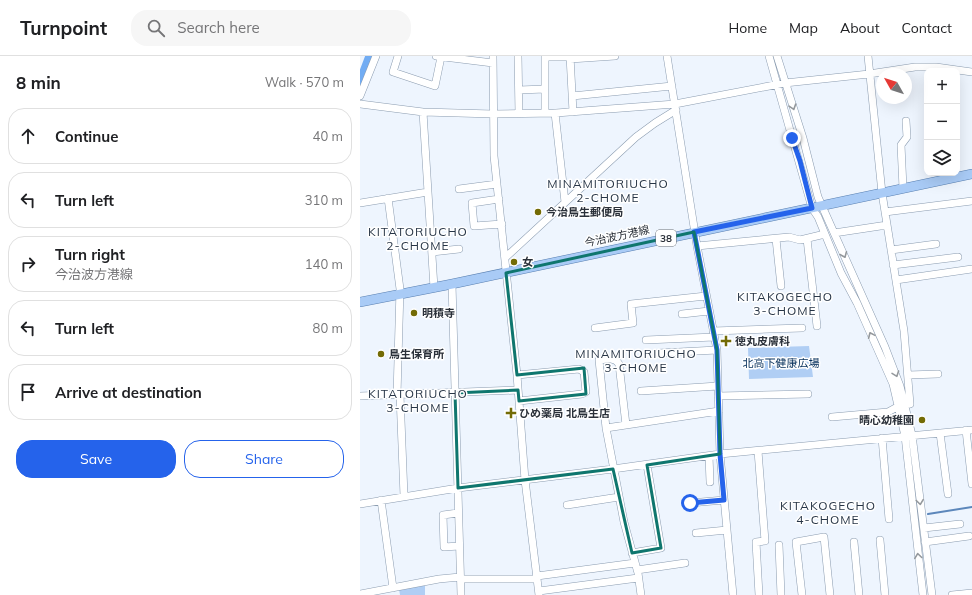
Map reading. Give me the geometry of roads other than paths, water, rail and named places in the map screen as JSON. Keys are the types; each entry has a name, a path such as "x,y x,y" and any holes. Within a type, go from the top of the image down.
{"main road":[{"name":"今治波方港線","path":"360,302 506,273 972,174"}],"street":[{"path":"360,96 376,56"},
{"path":"398,56 393,72 435,86 438,56 493,59 494,156 506,257 506,273 517,375 525,480 539,593 638,578"},
{"path":"518,56 519,114"},
{"path":"545,113 545,56 615,56"},
{"path":"667,56 676,107 696,246 717,350 720,454 733,595"},
{"path":"769,56 800,161 812,208 825,234 841,273 857,303 902,406"},
{"path":"777,56 803,138 821,206 892,364 909,436 924,528 932,595"},
{"path":"832,417 888,412 910,404 904,331 882,193 868,56"},
{"path":"570,57 573,112"},
{"path":"360,104 387,109 423,112 493,114 555,113 676,107 785,83 869,74 915,67 926,68"},
{"path":"960,71 972,72"},
{"path":"572,96 672,86"},
{"path":"519,90 545,89"},
{"path":"506,257 636,137 676,107"},
{"path":"423,112 434,288"},
{"path":"555,113 565,202"},
{"path":"903,188 901,145 906,137 906,121"},
{"path":"459,189 497,184"},
{"path":"360,203 428,192"},
{"path":"388,198 400,294 398,395 404,496"},
{"path":"499,199 472,203 474,226 502,224"},
{"path":"885,212 972,201"},
{"path":"834,233 887,224"},
{"path":"696,246 789,237 796,240 807,239 825,234"},
{"path":"776,239 781,286"},
{"path":"807,239 817,326"},
{"path":"891,250 936,244"},
{"path":"432,252 459,249"},
{"path":"893,265 958,257"},
{"path":"896,280 972,269"},
{"path":"452,284 461,595"},
{"path":"595,328 633,323 631,304 706,296"},
{"path":"682,314 709,311"},
{"path":"646,340 802,328"},
{"path":"659,353 717,350"},
{"path":"626,424 619,364 617,361 612,359 599,360 606,428 613,469 641,595"},
{"path":"517,375 579,369 584,372 586,392 582,394 519,401"},
{"path":"908,375 938,374"},
{"path":"642,391 718,386"},
{"path":"360,396 518,390"},
{"path":"718,396 808,394"},
{"path":"606,428 719,411"},
{"path":"360,504 458,488 647,465 720,454 969,430 972,484"},
{"path":"940,433 948,494"},
{"path":"909,436 923,595"},
{"path":"882,438 889,519"},
{"path":"758,451 765,541 756,542 759,595"},
{"path":"709,456 710,482"},
{"path":"632,553 661,548 647,465"},
{"path":"567,505 619,497"},
{"path":"381,500 393,588"},
{"path":"690,503 724,500"},
{"path":"458,513 443,515 444,547 459,546"},
{"path":"924,528 960,524"},
{"path":"696,533 727,530"},
{"path":"925,542 969,536"},
{"path":"802,595 796,542 824,537 830,595"},
{"path":"880,540 885,595"},
{"path":"854,542 859,595"},
{"path":"778,545 781,595"},
{"path":"360,594 460,578 537,577 686,563"},
{"path":"952,595 972,592"}],"waterway":[{"path":"360,85 371,56"},
{"path":"928,514 972,507"}],"place":[{"name":"今治鳥生郵便局","path":"538,212"},
{"name":"女","path":"514,262"},
{"name":"明積寺","path":"414,313"},
{"name":"徳丸皮膚科","path":"726,341"},
{"name":"鳥生保育所","path":"381,354"},
{"name":"ひめ薬局 北鳥生店","path":"511,413"},
{"name":"晴心幼稚園","path":"922,420"}],"district":[{"name":"MINAMITORIUCHO 2-CHOME","path":"608,190"},
{"name":"KITATORIUCHO 2-CHOME","path":"418,238"},
{"name":"KITAKOGECHO 3-CHOME","path":"785,303"},
{"name":"MINAMITORIUCHO 3-CHOME","path":"636,360"},
{"name":"KITATORIUCHO 3-CHOME","path":"418,400"},
{"name":"KITAKOGECHO 4-CHOME","path":"828,512"}],"park label":[{"name":"北高下健康広場","path":"781,363"}]}
